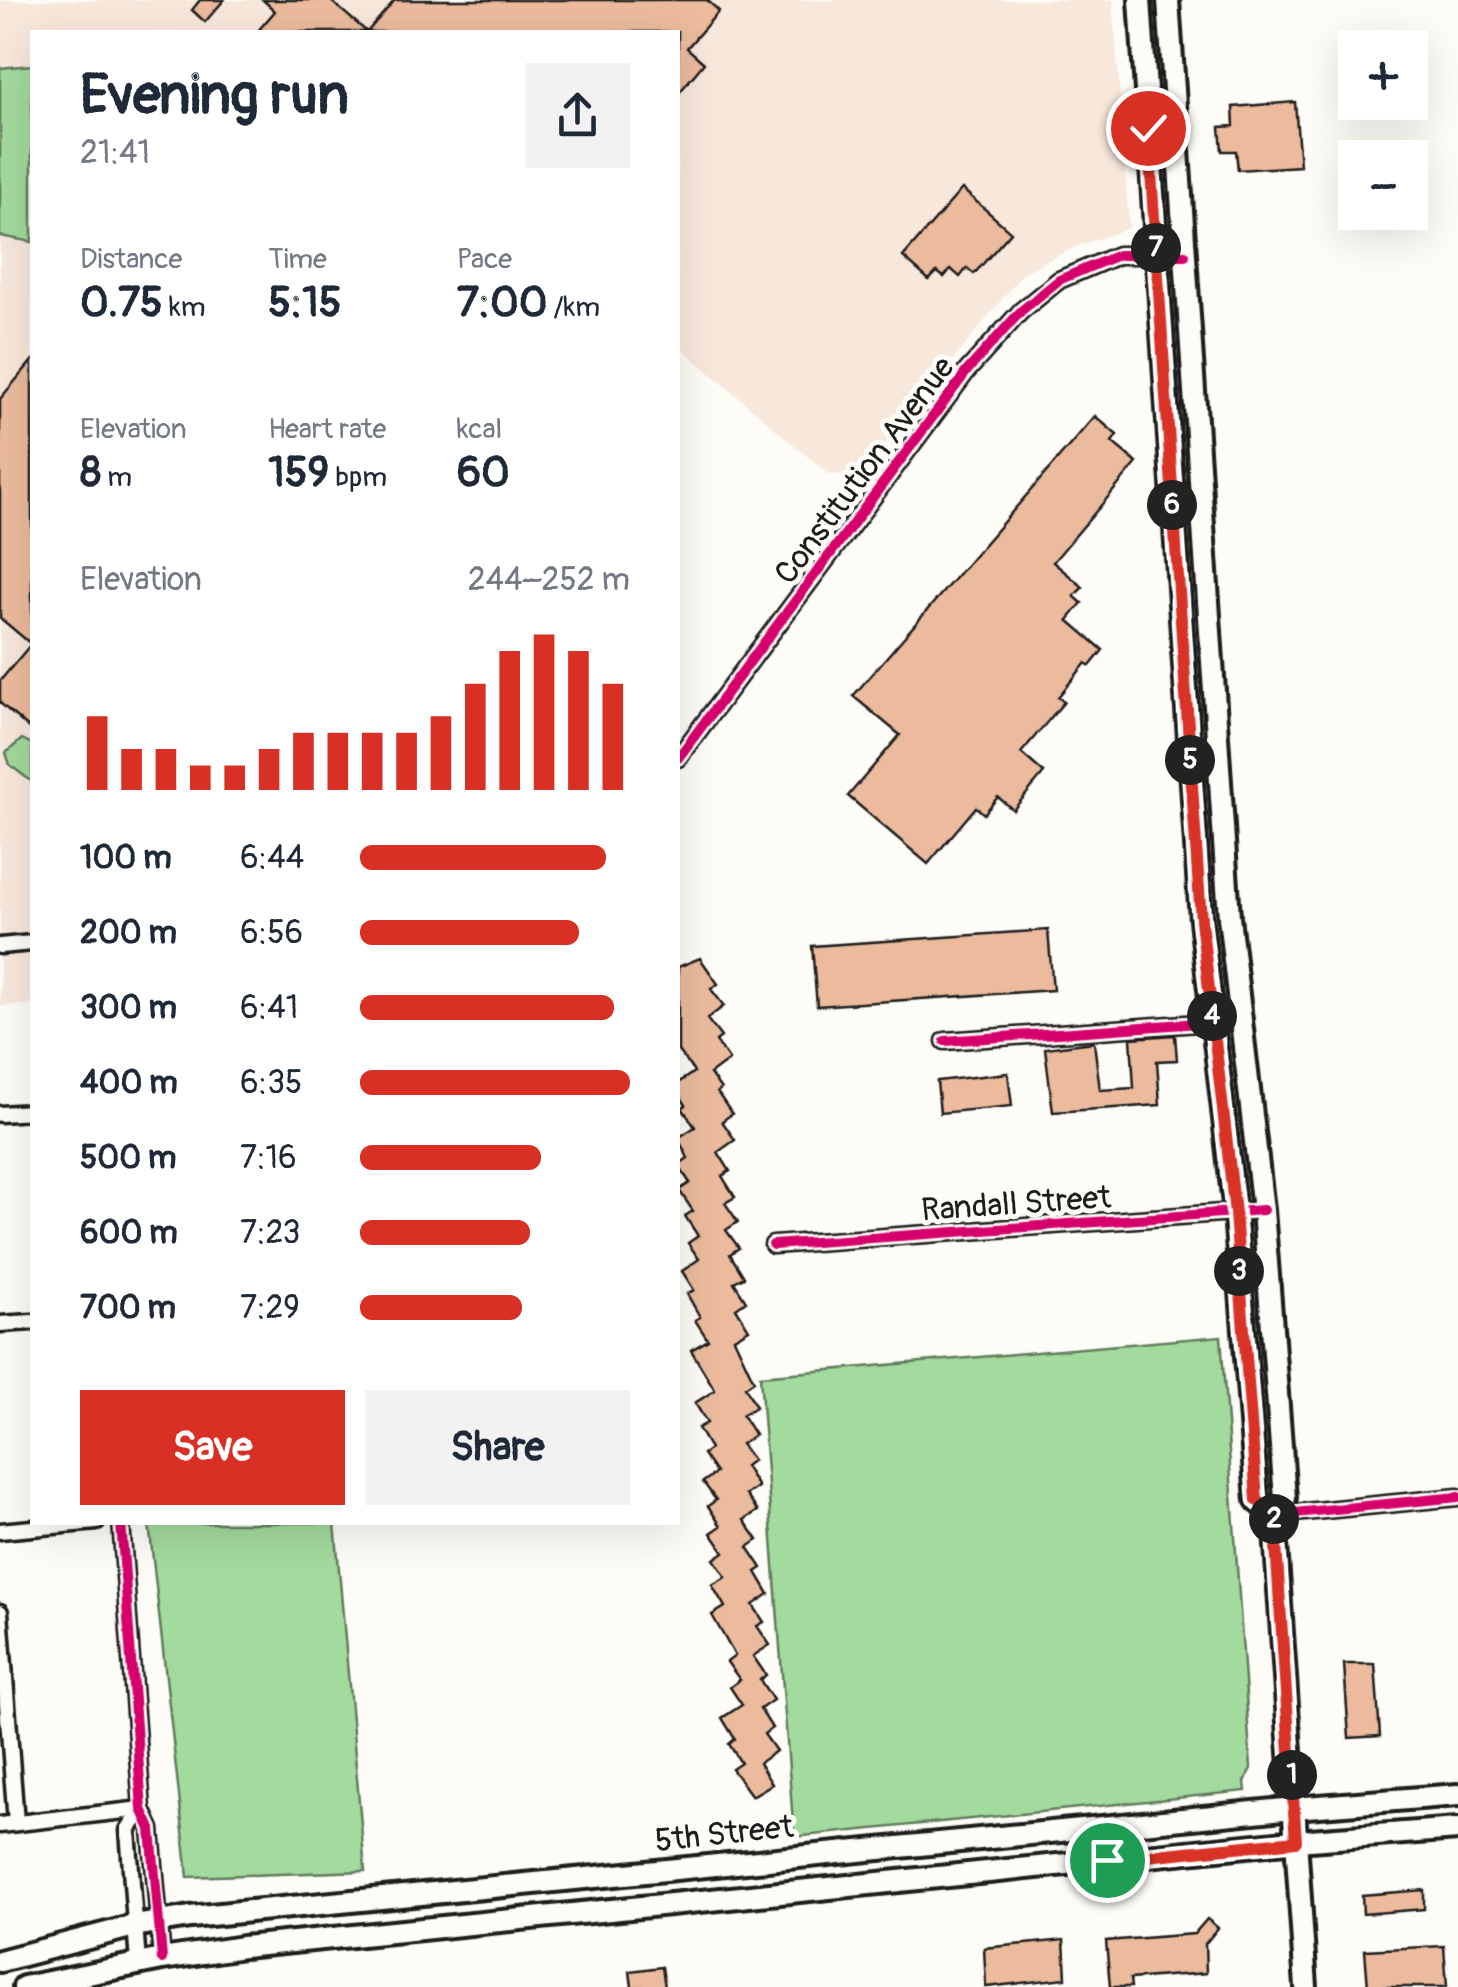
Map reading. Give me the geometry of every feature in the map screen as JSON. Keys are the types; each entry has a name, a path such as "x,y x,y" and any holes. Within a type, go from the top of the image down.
{"main road":[{"path":"1140,0 1201,920 1235,1213 1257,1500 1274,1515"},
{"path":"1168,0 1229,918 1263,1210 1285,1498 1274,1515 1306,1987"},
{"name":"5th Street","path":"0,1961 157,1922 452,1889 1458,1794"},
{"path":"1434,1797 1452,1830"},
{"path":"1104,1826 1107,1860"},
{"name":"5th Street","path":"24,1987 162,1958 458,1925 1296,1841 1452,1830"},
{"path":"982,1838 985,1872"},
{"path":"795,1856 799,1891"},
{"path":"586,1876 603,1910"},
{"path":"452,1889 458,1925"}],"street":[{"name":"Constitution Avenue","path":"680,755 967,372 1021,310 1059,280 1082,268 1118,256 1185,255"},
{"path":"0,946 30,944"},
{"path":"945,1041 1213,1022"},
{"path":"0,1114 30,1112"},
{"name":"Randall Street","path":"772,1245 1263,1210"},
{"path":"0,1324 30,1322"},
{"path":"1274,1515 1458,1497"},
{"path":"0,1531 65,1525"},
{"path":"121,1525 142,1809 151,1830 162,1958"},
{"path":"0,1612 16,1824"},
{"path":"0,1825 142,1809"},
{"path":"138,1963 128,1830 142,1809"}],"shaded area":[{"path":"0,0 1113,0 1129,228 1078,246 1024,272 859,477 828,474 680,347 680,30 30,30 30,1004 0,1006"}],"green space":[{"path":"30,65 30,242 0,236 0,68"},
{"path":"22,739 30,743 30,780 10,765 6,753"},
{"path":"1221,1336 1251,1768 1246,1791 794,1837 760,1376"},
{"path":"149,1525 335,1525 365,1871 188,1877"}],"building":[{"path":"200,0 224,0 205,22 192,10"},
{"path":"263,0 330,0 365,30 259,30 275,11"},
{"path":"395,0 707,0 719,11 687,48 704,63 680,92 680,30 369,30"},
{"path":"1295,102 1300,166 1238,170 1236,151 1222,151 1220,127 1234,126 1233,107"},
{"path":"962,189 1011,232 974,274 967,268 960,277 951,269 944,277 937,272 929,280 903,257"},
{"path":"30,363 30,643 0,618 0,399"},
{"path":"1095,416 1117,435 1112,442 1137,463 1053,562 1083,587 1074,596 1082,603 1068,620 1103,650 1090,666 1086,663 1058,697 1064,702 1021,753 1044,773 1013,810 998,797 984,814 976,807 928,864 848,796 900,735 853,696"},
{"path":"30,645 30,729 0,703 0,681"},
{"path":"1048,930 1053,990 817,1006 812,946"},
{"path":"700,958 718,984 711,989 724,1006 707,1019 721,1037 716,1041 729,1060 710,1074 732,1114 722,1121 735,1140 718,1152 730,1171 722,1176 735,1197 725,1203 738,1222 726,1230 739,1248 730,1254 744,1277 734,1282 746,1301 736,1308 749,1329 734,1338 754,1381 745,1387 756,1407 742,1415 755,1435 741,1444 753,1460 745,1466 758,1487 746,1495 758,1511 744,1520 758,1540 748,1547 762,1568 756,1572 769,1594 753,1605 764,1622 757,1626 770,1645 753,1656 766,1675 760,1680 773,1700 760,1709 772,1728 764,1734 776,1751 759,1763 772,1784 752,1796 732,1769 741,1763 729,1744 735,1739 722,1718 742,1705 730,1687 740,1680 727,1662 735,1656 712,1615 725,1607 712,1585 726,1577 714,1559 724,1552 711,1533 721,1526 708,1506 716,1500 703,1482 716,1473 703,1454 710,1449 698,1428 707,1423 695,1403 715,1390 691,1350 708,1340 695,1320 700,1317 687,1294 694,1290 682,1271 699,1259 688,1243 698,1236 685,1216 693,1211 680,1192 690,1183 680,1168 688,1158 680,1137 695,1127 682,1108 686,1105 680,1096 680,1082 694,1072 680,1054 680,966"},
{"path":"1175,1035 1177,1060 1157,1061 1160,1105 1053,1112 1045,1048 1094,1042 1100,1090 1134,1088 1131,1038"},
{"path":"1008,1073 1012,1106 940,1113 937,1081"},
{"path":"1344,1664 1375,1664 1380,1736 1349,1738"},
{"path":"1424,1890 1424,1909 1363,1914 1362,1895"},
{"path":"1207,1919 1218,1928 1205,1944 1206,1973 1130,1979 1131,1987 1110,1987 1106,1941 1194,1934"},
{"path":"1064,1940 1066,1978 986,1987 984,1948"},
{"path":"1444,1946 1447,1987 1368,1987 1365,1950"},
{"path":"662,1967 665,1987 632,1987 630,1971"}],"cycle path":[{"path":"680,755 967,371 1021,311 1059,280 1118,255 1185,255"},
{"path":"945,1041 1213,1022"},
{"path":"773,1245 1263,1210"},
{"path":"1274,1515 1458,1497"},
{"path":"121,1525 142,1809 151,1829 162,1959"}],"route":[{"path":"1107,1860 1296,1841 1274,1515 1257,1500 1235,1213 1201,920 1148,128"}]}
